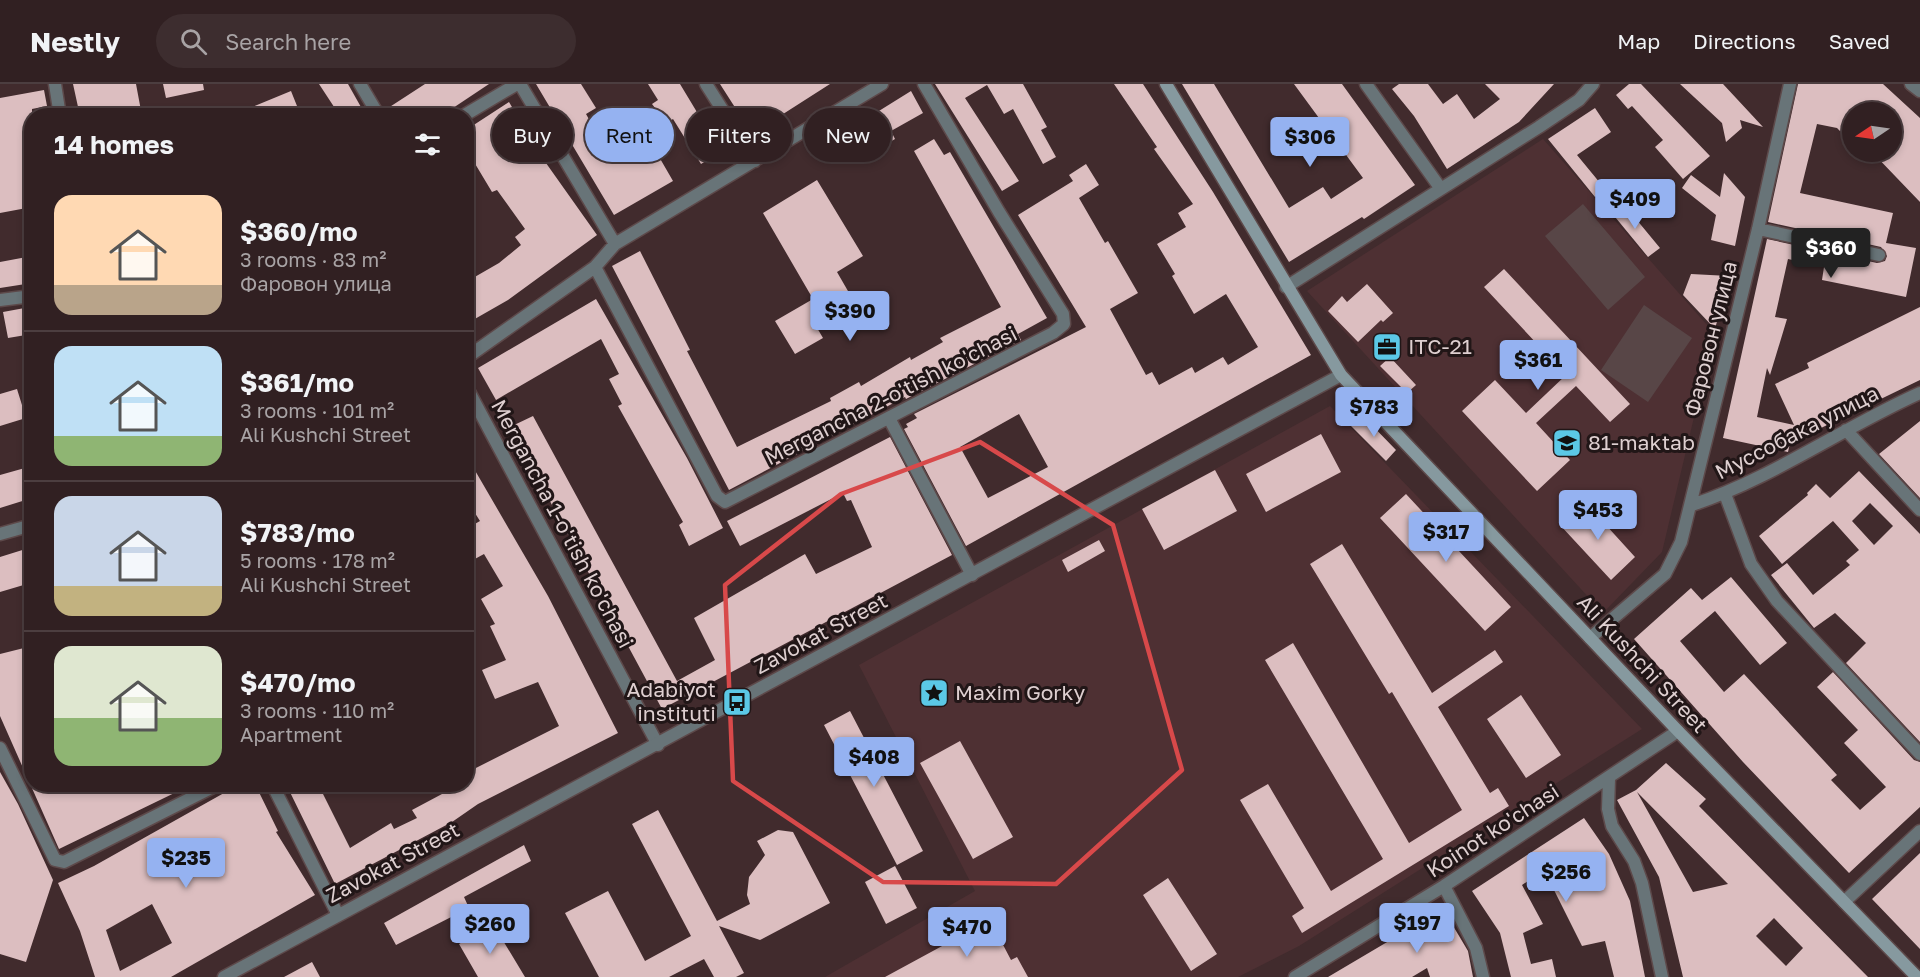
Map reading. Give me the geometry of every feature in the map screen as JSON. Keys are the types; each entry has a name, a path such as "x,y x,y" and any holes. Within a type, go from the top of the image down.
{"main road":[{"name":"Ali Kushchi Street","path":"1166,84 1341,375 1678,731 1917,977"}],"street":[{"path":"55,84 59,108"},
{"path":"360,84 374,108"},
{"path":"474,110 518,84 615,244"},
{"path":"706,84 721,108"},
{"path":"792,139 882,84"},
{"name":"Mergancha 2-o'tish ko'chasi","path":"595,267 717,496 725,502 890,420 1053,333 1064,324 1063,314 999,212 924,84"},
{"path":"1366,84 1441,189"},
{"path":"1287,286 1579,100 1593,84"},
{"name":"Фаровон улица","path":"1590,638 1665,574 1681,542 1692,505 1758,229 1790,84"},
{"path":"1911,84 1920,92"},
{"path":"474,351 595,267 615,244 753,162"},
{"path":"1758,229 1879,255"},
{"path":"0,300 24,297"},
{"name":"Zavokat Street","path":"224,977 1341,375"},
{"name":"Муссобака улица","path":"1692,505 1725,494 1774,471 1846,430 1920,393"},
{"name":"Mergancha 1-o'tish ko'chasi","path":"474,401 657,745"},
{"path":"890,420 972,575"},
{"path":"1846,430 1920,510"},
{"path":"1725,494 1751,564 1777,601 1920,754"},
{"path":"0,534 24,527"},
{"name":"Koinot ko'chasi","path":"1295,977 1444,886 1609,779 1678,731"},
{"path":"0,748 55,860 64,861 203,792"},
{"path":"1609,779 1608,808 1612,826 1634,861 1642,883 1662,977"},
{"path":"276,792 338,915"},
{"path":"1845,902 1920,831"},
{"path":"1444,886 1476,948 1483,977"}],"highlighted area":[{"path":"980,442 1113,525 1182,770 1056,884 883,882 733,781 725,585 841,494"}],"shaded area":[{"name":"81-maktab","path":"1543,139 1714,333 1662,552 1603,613 1307,291"},
{"path":"1583,204 1645,277 1608,310 1545,236"},
{"path":"1644,305 1692,338 1648,402 1601,370"},
{"path":"1330,406 1642,729 1299,946 1238,977 825,977 975,891 859,665"}],"building":[{"path":"73,84 136,84 140,108 78,108"},
{"path":"163,84 203,84 204,90 166,98"},
{"path":"319,84 348,84 362,108 335,108"},
{"path":"425,84 489,84 453,108 388,108"},
{"path":"536,84 581,84 596,108 585,108 585,162 662,162 673,181 614,215 573,146 573,108 550,108"},
{"path":"648,84 680,84 694,108 686,108 686,140 674,121 674,108 655,108 652,104 658,100"},
{"path":"720,84 830,84 792,108 735,108"},
{"path":"935,84 1023,84 1047,127 1041,130 1056,157 1043,164 1013,109 1004,114 987,85 965,98 1019,181 1002,191"},
{"path":"1114,84 1143,84 1213,192 1311,355 966,546 904,429 908,427 906,424 917,418 914,414 1086,327 1018,215 1073,181 1069,175 1086,164 1099,185 1079,198 1105,243 1108,241 1138,293 1110,309 1146,375 1152,372 1159,385 1192,367 1195,373 1223,357 1228,365 1258,347 1226,294 1194,314 1172,276 1175,274 1157,244 1186,227 1178,213 1193,204 1154,149 1157,147","holes":["1019,414 1048,467 988,498 960,447"]},
{"path":"1182,84 1214,84 1289,208 1323,187 1331,199 1363,178 1294,84 1342,84 1415,185 1364,219 1362,217 1289,262"},
{"path":"1399,84 1428,84 1443,104 1457,94 1474,119 1500,99 1485,84 1554,84 1519,122 1447,169 1414,116 1392,89"},
{"path":"1629,84 1641,84 1710,156 1683,179 1655,147 1663,140 1632,106 1628,109 1616,95"},
{"path":"1680,84 1723,84 1763,127 1740,120 1742,128 1726,142 1722,123"},
{"path":"1798,84 1883,84 1920,118 1920,202 1882,162 1902,162 1902,102 1842,102 1842,133 1837,128 1817,124 1800,193 1893,213 1886,243 1916,248 1906,297 1822,280 1824,267 1788,259 1775,317 1787,319 1770,375 1767,368 1757,417 1794,425 1775,384 1809,368 1807,363 1920,307 1920,380 1790,443 1788,452 1723,438 1767,239 1877,263 1885,261 1887,256 1881,247 1768,222"},
{"path":"44,90 47,106 24,108 24,208 0,213 0,98"},
{"path":"291,91 298,108 250,108"},
{"path":"911,91 923,113 891,131 891,108 884,108"},
{"path":"509,102 513,108 500,108"},
{"path":"1595,108 1611,132 1577,155 1605,189 1595,197 1548,139"},
{"path":"492,113 492,162 545,162 597,235 508,300 474,319 474,277 499,263 521,245 515,237 525,229 497,190 492,192 474,162 474,125"},
{"path":"934,139 944,155 950,152 1047,318 1018,334 1021,340 906,399 905,397 729,490 612,266 640,251 690,350 687,351 737,447 831,401 830,398 859,382 861,386 910,357 911,360 943,342 940,338 1001,307 914,151"},
{"path":"1724,173 1745,197 1735,246 1711,240 1716,215 1682,188 1691,175 1720,197"},
{"path":"817,180 863,256 837,272 852,298 813,321 823,338 795,354 775,321 813,299 763,213"},
{"path":"1622,202 1660,248 1648,257 1611,212"},
{"path":"24,258 24,284 0,288 0,262"},
{"path":"1504,269 1630,404 1610,422 1576,386 1536,423 1570,460 1537,491 1462,411 1495,380 1526,413 1566,375 1484,287"},
{"path":"1691,274 1729,276 1715,329 1683,295"},
{"path":"1367,284 1393,313 1383,322 1381,320 1358,342 1328,311 1342,296 1347,302"},
{"path":"596,299 687,458 723,528 689,546 679,525 683,522 618,406 622,404 609,379 619,374 601,339 496,400 478,368"},
{"path":"24,308 24,335 8,338 3,312"},
{"path":"1390,357 1416,385 1407,393 1380,366"},
{"path":"17,389 24,419 0,426 0,394"},
{"path":"1362,415 1396,450 1386,461 1351,426"},
{"path":"533,416 677,681 715,660 694,618 805,554 816,574 872,547 851,500 847,501 843,493 740,546 727,521 890,437 952,555 662,709 510,427"},
{"path":"1920,421 1920,498 1879,454"},
{"path":"1321,434 1341,472 1266,512 1246,474"},
{"path":"24,468 24,500 0,508 0,475"},
{"path":"474,469 548,596 618,733 478,804 452,822 335,884 290,792 322,792 350,848 391,823 394,829 417,818 412,810 442,794 441,792 474,792 474,769 559,726 538,682 495,699 482,670 506,660 490,626 495,624 481,599 503,586 484,554 474,559 474,524 480,521 474,512"},
{"path":"1215,470 1237,511 1164,550 1142,509"},
{"path":"1859,471 1920,534 1920,742 1846,663 1866,643 1835,613 1814,628 1771,575 1787,563 1813,595 1850,565 1846,561 1859,550 1833,521 1782,564 1759,536 1808,495 1807,493 1816,484 1830,498","holes":["1870,503 1893,526 1874,545 1852,521"]},
{"path":"1406,494 1511,607 1485,631 1380,518"},
{"path":"1585,502 1635,557 1611,580 1560,525"},
{"path":"1099,540 1105,551 1068,572 1062,560"},
{"path":"1342,544 1432,693 1495,650 1503,662 1438,707 1490,793 1498,788 1509,806 1302,933 1292,916 1304,908 1240,800 1268,784 1331,891 1383,859 1265,660 1293,643 1409,843 1462,810 1392,692 1389,694 1310,564"},
{"path":"24,550 24,585 0,592 0,557"},
{"path":"1731,577 1787,643 1760,665 1715,611 1680,641 1724,692 1744,674 1837,775 1831,780 1860,810 1886,787 1844,743 1858,730 1817,687 1833,672 1914,760 1920,762 1920,807 1849,873 1743,762 1634,639 1691,588 1702,600"},
{"path":"24,648 24,770 0,716 0,654"},
{"path":"1521,695 1561,755 1526,778 1487,719"},
{"path":"850,711 923,851 897,865 824,725"},
{"path":"960,741 1013,837 973,859 920,763"},
{"path":"1666,763 1706,799 1699,806 1868,977 1683,977 1659,877 1617,800 1636,790","holes":["1637,792 1728,884 1693,892","1774,918 1803,948 1786,966 1756,936"]},
{"path":"0,772 18,804 53,880 26,962 0,954"},
{"path":"34,792 177,792 59,849"},
{"path":"226,792 259,792 278,831 276,832 315,895 171,977 95,977 80,931 58,883 94,866","holes":["152,904 172,943 120,971 106,930"]},
{"path":"658,810 717,921 750,904 747,895 749,877 765,855 757,841 778,830 793,832 830,903 760,940 719,926 744,973 736,977 714,977 704,959 669,977 599,977 565,913 608,891 645,961 691,936 632,824"},
{"path":"1584,818 1609,854 1630,901 1645,977 1614,977 1605,941 1582,946 1544,870 1522,885 1543,924 1523,933 1531,964 1552,959 1556,977 1511,977 1500,933 1472,891"},
{"path":"524,845 531,861 464,897 469,908 396,945 384,923"},
{"path":"1920,853 1920,949 1872,899"},
{"path":"895,866 917,908 886,924 865,882"},
{"path":"1168,878 1217,954 1191,971 1143,895"},
{"path":"1443,909 1468,951 1473,977 1430,977 1427,968 1412,977 1328,977"},
{"path":"990,920 1011,960 1017,957 1028,977 885,977"},
{"path":"493,924 525,977 478,977 459,944"},
{"path":"312,962 320,977 284,977"}],"place":[{"name":"ITC-21","path":"1387,347"},
{"name":"81-maktab","path":"1567,443"},
{"name":"Maxim Gorky","path":"934,693"},
{"name":"Adabiyot instituti","path":"737,702"}]}
